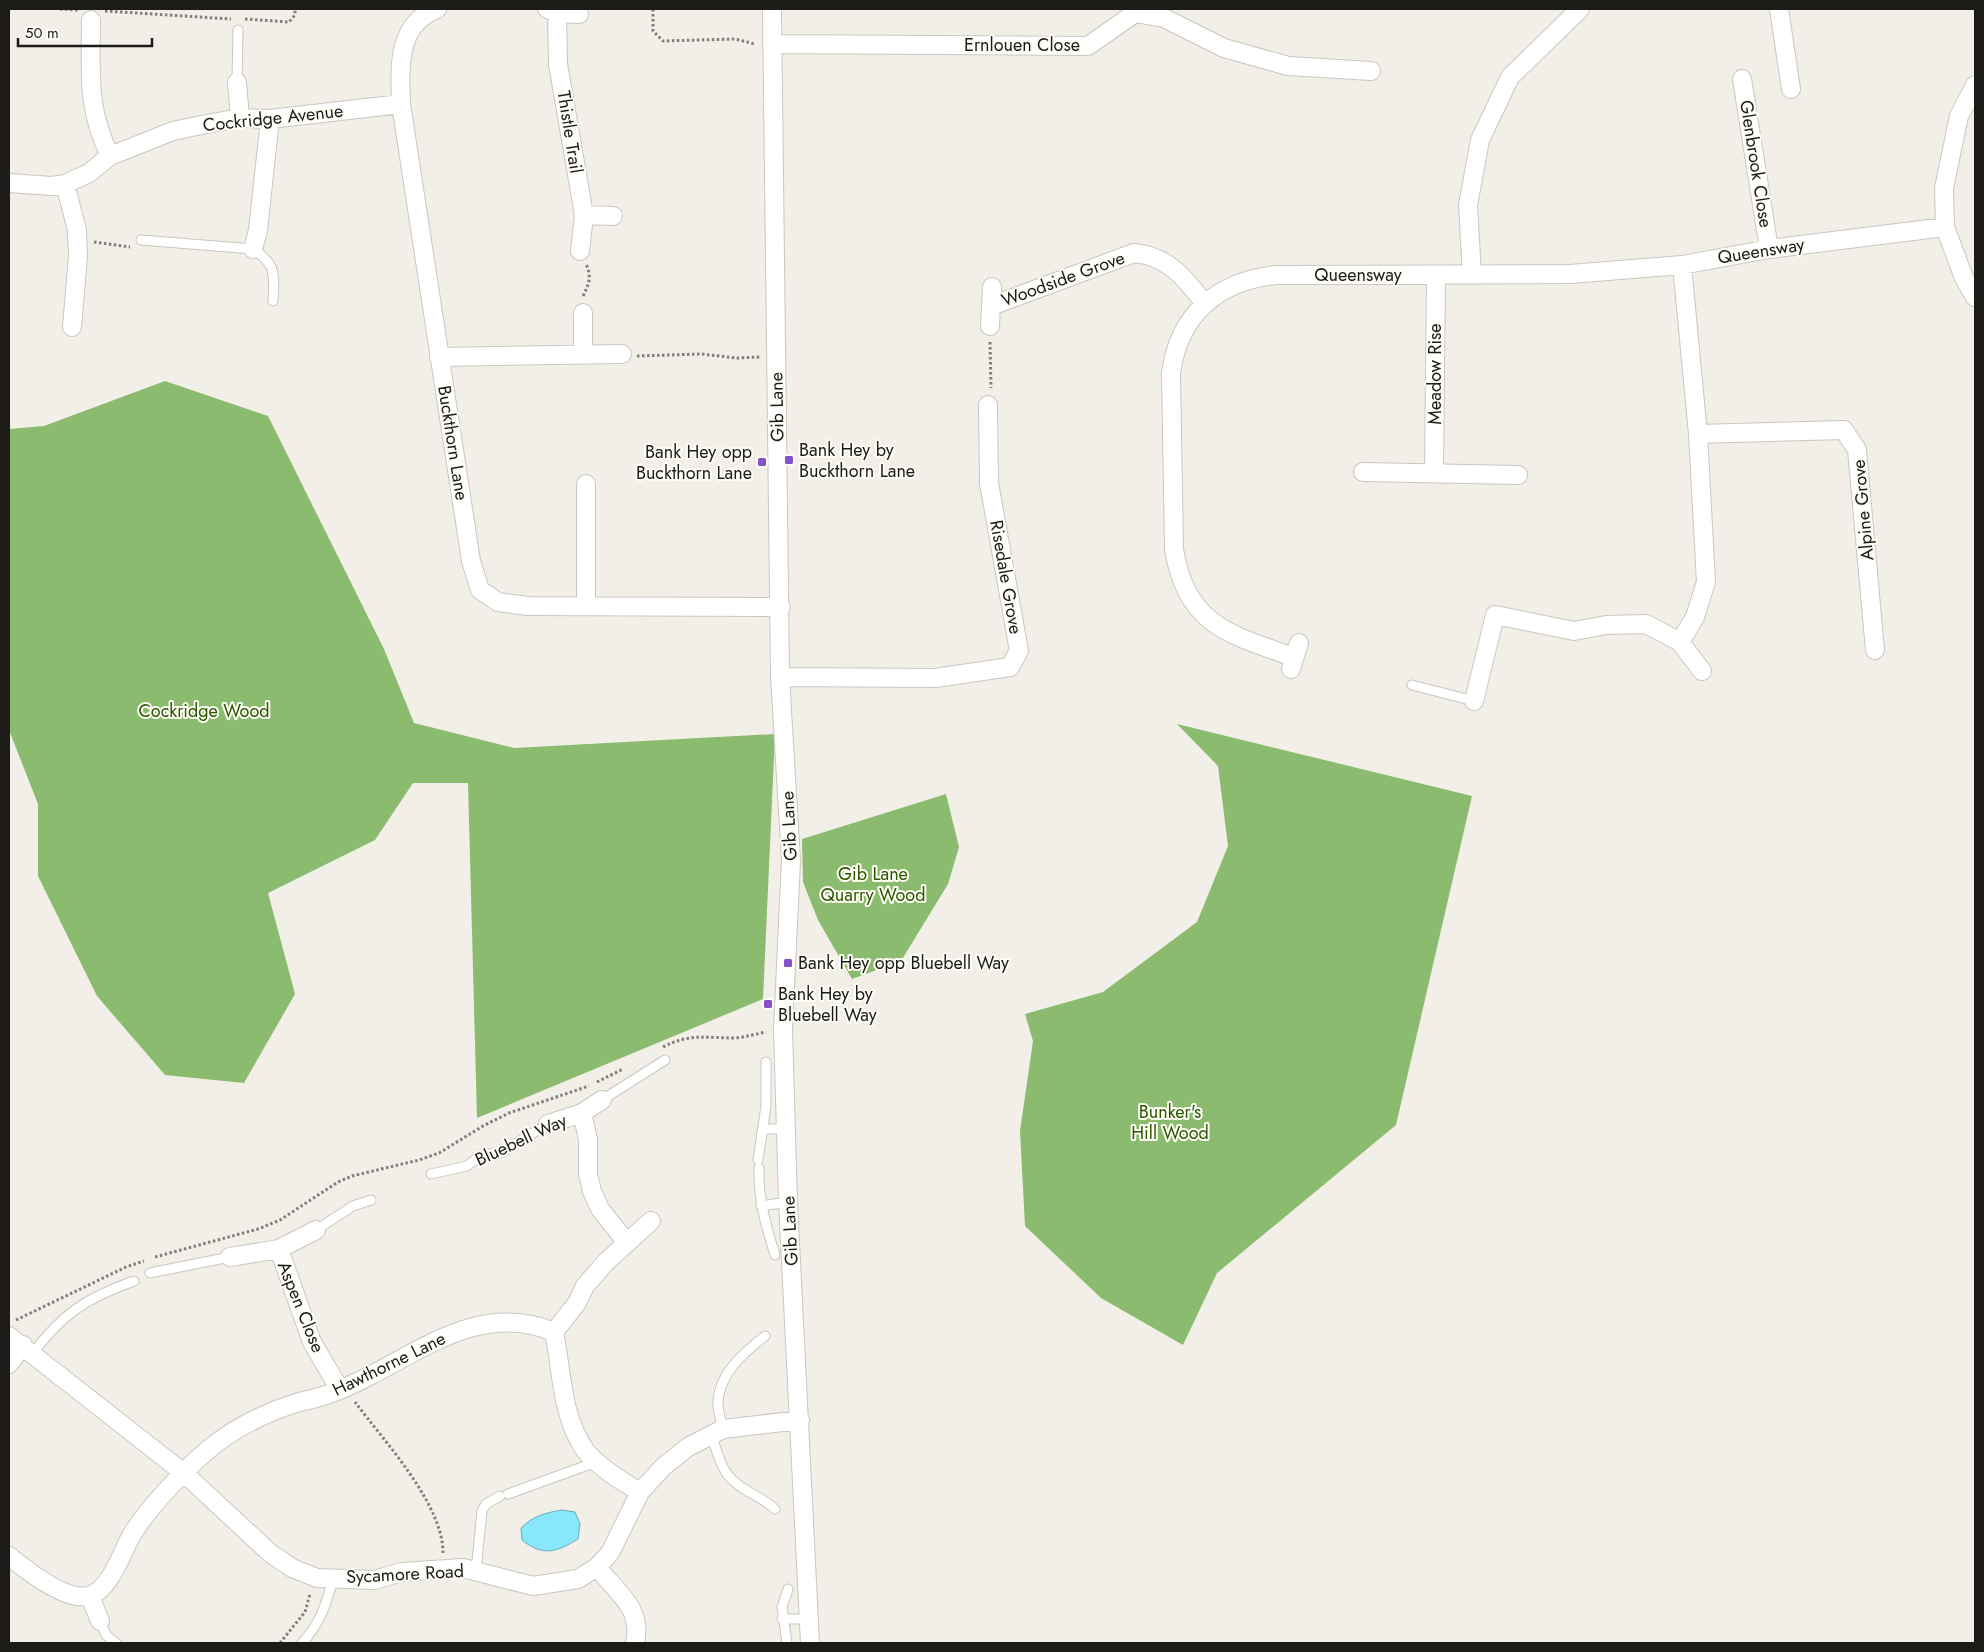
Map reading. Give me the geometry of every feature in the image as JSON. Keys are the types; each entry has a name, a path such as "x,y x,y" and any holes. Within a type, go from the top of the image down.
{"street":[{"name":"Buckthorn Lane","path":"437,9 421,19 404,43 400,65 401,104 471,561 480,590 498,602 528,606 781,607"},
{"name":"Gib Lane","path":"772,9 781,607 780,677 791,860 783,1029 788,1202 810,1643"},
{"path":"1472,275 1468,205 1480,140 1510,77 1580,9"},
{"path":"1779,9 1791,89"},
{"name":"Thistle Trail","path":"579,14 552,11 558,64 584,215 580,251"},
{"name":"Ernlouen Close","path":"772,44 1088,46 1135,13 1164,18 1224,48 1288,66 1371,71"},
{"path":"90,14 91,98 98,132 110,156"},
{"name":"Glenbrook Close","path":"1742,79 1769,248"},
{"path":"237,82 240,118"},
{"path":"1975,85 1959,116 1944,188 1945,227 1964,278 1975,297"},
{"name":"Cockridge Avenue","path":"9,183 52,186 65,184 89,173 110,156 173,131 240,118 270,119 401,104"},
{"path":"253,249 258,230 270,119"},
{"path":"65,184 77,239 72,327"},
{"path":"584,215 612,216"},
{"name":"Queensway","path":"1295,656 1239,639 1207,618 1190,600 1177,568 1174,549 1171,373 1173,357 1184,329 1205,304 1238,282 1253,277 1276,275 1570,274 1682,265 1769,248 1945,227"},
{"name":"Woodside Grove","path":"991,306 1134,253 1147,254 1171,266 1183,276 1205,304"},
{"path":"1680,642 1695,617 1706,582 1698,434 1682,265"},
{"name":"Meadow Rise","path":"1434,473 1436,275"},
{"path":"990,326 992,287"},
{"path":"582,313 583,353"},
{"path":"439,357 583,353 622,354"},
{"name":"Risedale Grove","path":"780,677 936,678 1010,667 1019,651 989,483 988,404"},
{"name":"Alpine Grove","path":"1698,434 1844,430 1857,450 1875,650"},
{"path":"1363,472 1518,475"},
{"path":"586,484 586,606"},
{"path":"1474,700 1495,615 1574,632 1606,625 1646,624 1680,642 1702,671"},
{"name":"Bluebell Way","path":"548,1124 582,1112 602,1100"},
{"name":"Bluebell Way","path":"582,1112 588,1139 588,1174 592,1191 600,1209 627,1243"},
{"path":"640,1492 596,1462 585,1450 577,1436 563,1392 554,1332 577,1303 585,1286 606,1262 651,1221"},
{"name":"Aspen Close","path":"230,1257 278,1249 316,1230"},
{"name":"Aspen Close","path":"278,1249 312,1342 342,1389"},
{"name":"Hawthorne Lane","path":"90,1596 99,1590 110,1576 141,1522 209,1448 246,1423 294,1404 342,1389 371,1376 445,1336 472,1328 501,1322 518,1322 533,1324 554,1332"},
{"path":"9,1364 19,1339"},
{"name":"Sycamore Road","path":"19,1339 185,1474 270,1553 292,1568 312,1576 374,1580 402,1572 463,1568 533,1586 578,1579 597,1567 610,1553 640,1492 664,1466 688,1447 717,1432 800,1420"},
{"path":"9,1556 32,1575 56,1587 78,1597 90,1596 103,1633"},
{"path":"597,1567 635,1614 638,1624 635,1643"}],"lane":[{"path":"237,82 238,30"},
{"path":"141,240 253,249 268,259 274,273 273,301"},
{"path":"1412,684 1474,700"},
{"path":"602,1100 665,1060"},
{"path":"766,1062 766,1106 758,1164 758,1186 761,1206 775,1255"},
{"name":"Bluebell Way","path":"431,1174 466,1166 482,1155 502,1152 548,1124"},
{"path":"763,1130 787,1129"},
{"name":"Aspen Close","path":"316,1230 353,1206 371,1200"},
{"path":"761,1206 788,1202"},
{"name":"Aspen Close","path":"150,1273 230,1257"},
{"path":"19,1339 50,1329 100,1293 134,1280"},
{"path":"765,1336 746,1350 734,1363 726,1376 720,1391 717,1432 722,1466 728,1476 764,1499 774,1509"},
{"path":"476,1571 482,1510 486,1504 504,1495 596,1462"},
{"path":"302,1643 313,1631 321,1616 332,1578"},
{"path":"787,1643 782,1619 783,1599 788,1589"},
{"path":"782,1619 808,1619"},
{"path":"103,1633 116,1643"}],"path":[{"path":"60,9 90,14 289,22 295,16 295,9"},
{"path":"653,9 653,31 663,41 735,39 758,44 772,44"},
{"path":"77,239 137,248 141,240"},
{"path":"580,251 590,274 590,282 580,304 582,313"},
{"path":"988,404 991,396 990,326"},
{"path":"622,354 634,356 701,354 737,358 776,356"},
{"path":"655,1050 679,1038 690,1036 737,1038 783,1029"},
{"path":"154,1257 258,1230 280,1220 338,1182 352,1176 419,1160 439,1153 483,1126 509,1113 587,1087 626,1067"},
{"path":"19,1339 126,1267 145,1260"},
{"path":"342,1389 418,1487 433,1512 441,1534 442,1570"},
{"path":"280,1643 305,1612 309,1604 312,1576"}],"green space":[{"name":"Cockridge Wood","path":"165,381 268,416 384,649 414,723 514,748 775,734 763,999 477,1118 468,783 413,783 375,840 268,893 295,994 244,1083 165,1075 97,996 38,876 38,804 9,730 9,429 44,426"},
{"name":"Bunker's Hill Wood","path":"1177,724 1472,796 1396,1125 1217,1273 1183,1345 1101,1298 1025,1226 1020,1131 1033,1041 1025,1014 1103,992 1197,922 1228,846 1218,766"},
{"name":"Gib Lane Quarry Wood","path":"946,794 959,847 948,884 901,961 852,979 818,920 803,882 802,839"}],"water":[{"path":"562,1510 575,1512 580,1524 578,1539 557,1550 550,1551 537,1549 522,1540 521,1528 530,1521 550,1512"}],"place":[{"name":"Bank Hey by Buckthorn Lane","path":"789,460"},
{"name":"Bank Hey opp Buckthorn Lane","path":"762,462"},
{"name":"Bank Hey opp Bluebell Way","path":"788,963"},
{"name":"Bank Hey by Bluebell Way","path":"768,1004"}]}
